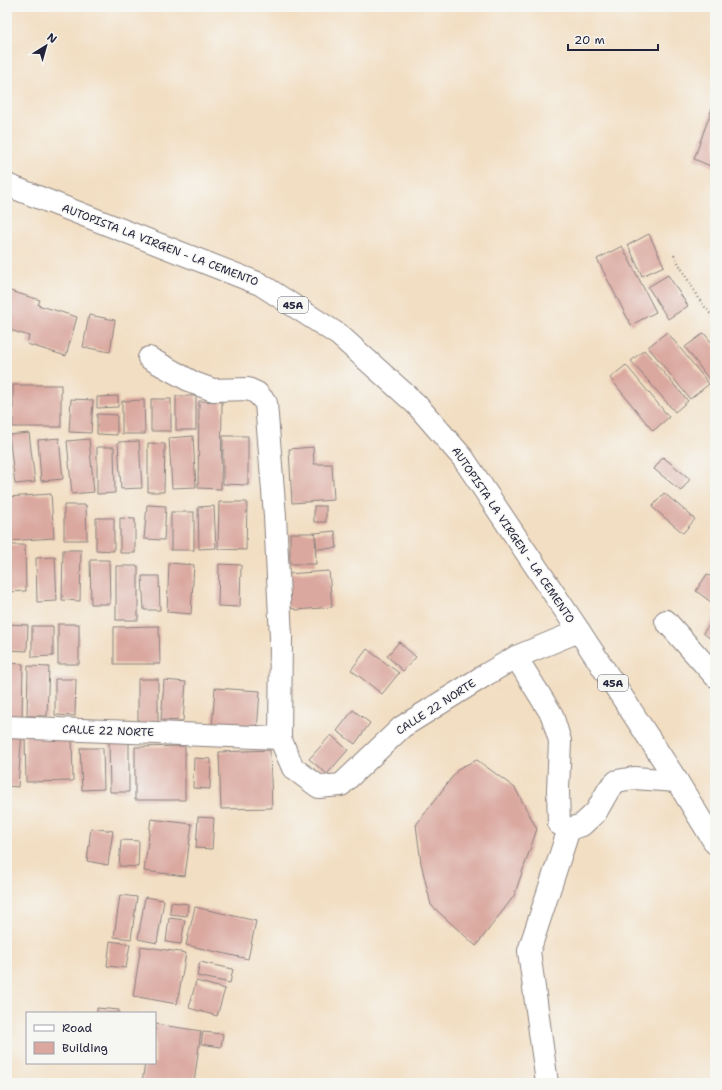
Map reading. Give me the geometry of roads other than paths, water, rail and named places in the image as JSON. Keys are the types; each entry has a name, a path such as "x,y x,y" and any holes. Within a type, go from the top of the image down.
{"street":[{"name":"AUTOPISTA LA VIRGEN - LA CEMENTO","path":"7,185 260,284 340,335 416,404 463,458 579,631 715,843"},
{"name":"CALLE 22 NORTE","path":"149,358 194,383 213,390 248,389 256,393 266,403 275,516 281,637 280,738 293,768 319,787 341,785 402,727 516,657 579,631"},
{"path":"666,621 715,676"},
{"path":"516,657 552,715 560,741 558,790 559,824 569,829 582,825 596,812 609,789 617,781 634,778 677,782"},
{"name":"CALLE 22 NORTE","path":"7,727 280,738"},
{"path":"547,1083 529,951 569,829"}]}
